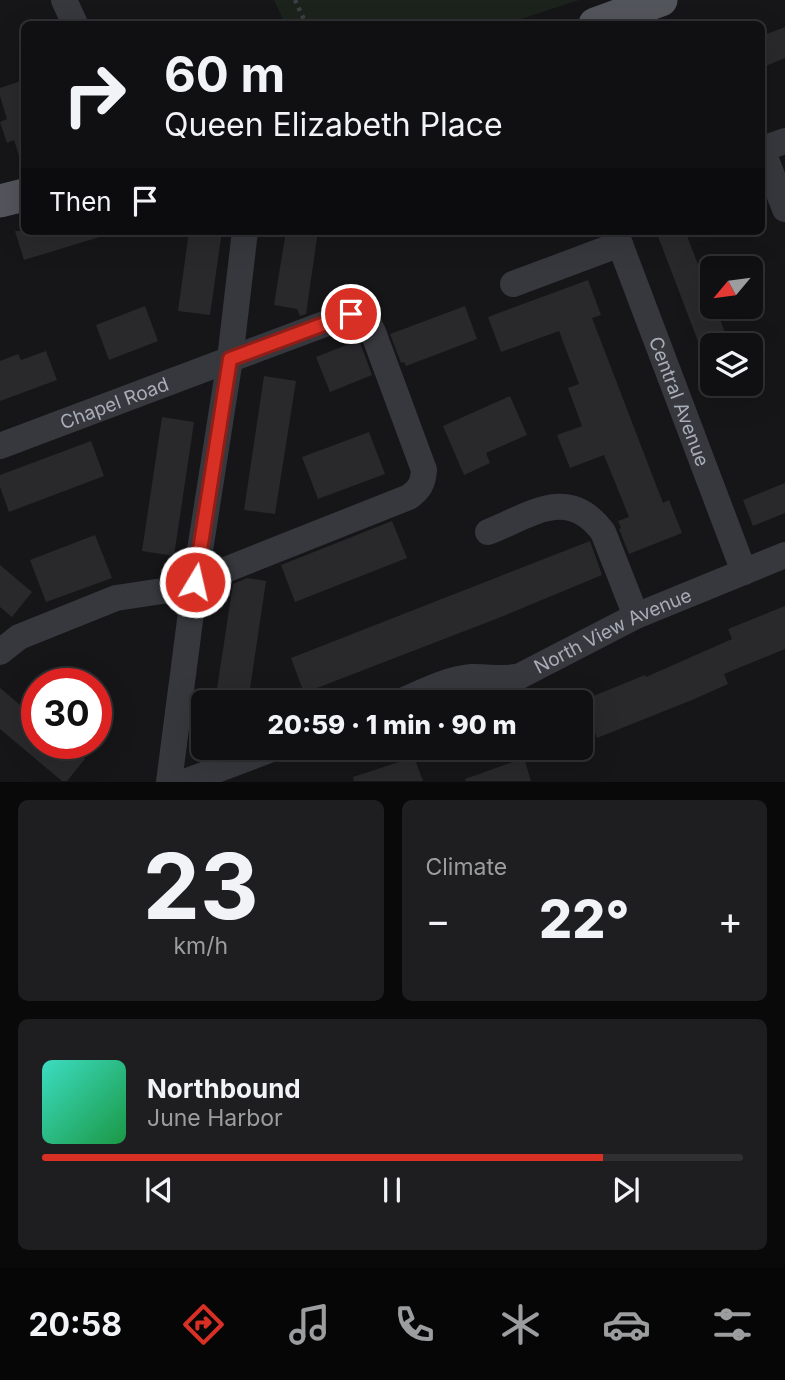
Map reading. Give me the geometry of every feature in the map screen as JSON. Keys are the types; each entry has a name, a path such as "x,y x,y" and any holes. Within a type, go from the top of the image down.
{"main road":[{"path":"603,21 661,0"},
{"path":"0,201 21,196"}],"street":[{"path":"64,0 74,21"},
{"path":"765,148 785,141"},
{"path":"765,157 785,209"},
{"path":"169,782 246,235"},
{"path":"513,284 618,237"},
{"name":"Central Avenue","path":"618,237 744,572"},
{"name":"Chapel Road","path":"0,446 342,316 351,314 368,321 424,470 423,483 417,492 409,497 195,582"},
{"path":"488,531 550,507 566,505 578,509 603,532 636,616"},
{"name":"North View Avenue","path":"430,690 471,677 505,680 520,676 636,616 785,555"},
{"path":"0,652 19,637 116,598 169,590 195,582"},
{"path":"185,782 242,760"}],"path":[{"path":"295,0 305,21"}],"shaded area":[{"path":"274,0 579,0 515,21 284,21"}],"building":[{"path":"785,27 785,58 765,66 765,34"},
{"path":"21,81 21,159 14,140 7,143 0,122 7,119 0,88"},
{"path":"15,231 21,231 21,235 103,235 103,236 24,260"},
{"path":"188,235 221,235 210,315 178,311"},
{"path":"285,235 317,235 306,314 300,316 297,309 274,305"},
{"path":"658,235 687,235 700,269 700,319 720,319 725,333 700,333 700,346"},
{"path":"588,280 601,315 592,318 663,503 669,500 682,533 629,554 618,521 629,517 604,455 570,468 557,435 582,426 568,388 579,384 559,331 501,352 488,317"},
{"path":"145,306 158,341 109,360 96,325"},
{"path":"465,306 477,339 406,366 404,362 401,363 390,334"},
{"path":"359,340 372,375 330,392 316,357"},
{"path":"46,351 57,380 0,401 0,361 18,354 21,360"},
{"path":"264,376 296,381 275,514 244,510"},
{"path":"510,396 527,435 486,453 490,463 464,475 443,426"},
{"path":"162,417 194,422 174,556 142,551"},
{"path":"369,432 385,474 318,499 302,457"},
{"path":"91,441 104,476 9,512 0,487 0,475"},
{"path":"785,483 785,513 753,526 743,500"},
{"path":"392,521 407,558 295,602 281,565"},
{"path":"95,535 112,578 46,602 30,560"},
{"path":"590,541 602,575 312,690 303,690 291,658"},
{"path":"0,565 32,592 12,617 0,607"},
{"path":"247,578 266,581 250,690 217,690 233,584"},
{"path":"785,606 785,649 724,674 728,684 597,738 593,728 593,696 645,675 646,677 732,639 728,629"},
{"path":"0,688 21,706 21,747 0,729"},
{"path":"36,759 85,759 67,781 62,781"},
{"path":"405,760 415,760 423,781 354,781 353,777"},
{"path":"525,760 531,781 466,781 465,779"}],"route":[{"path":"195,582 230,359 351,314"}]}
